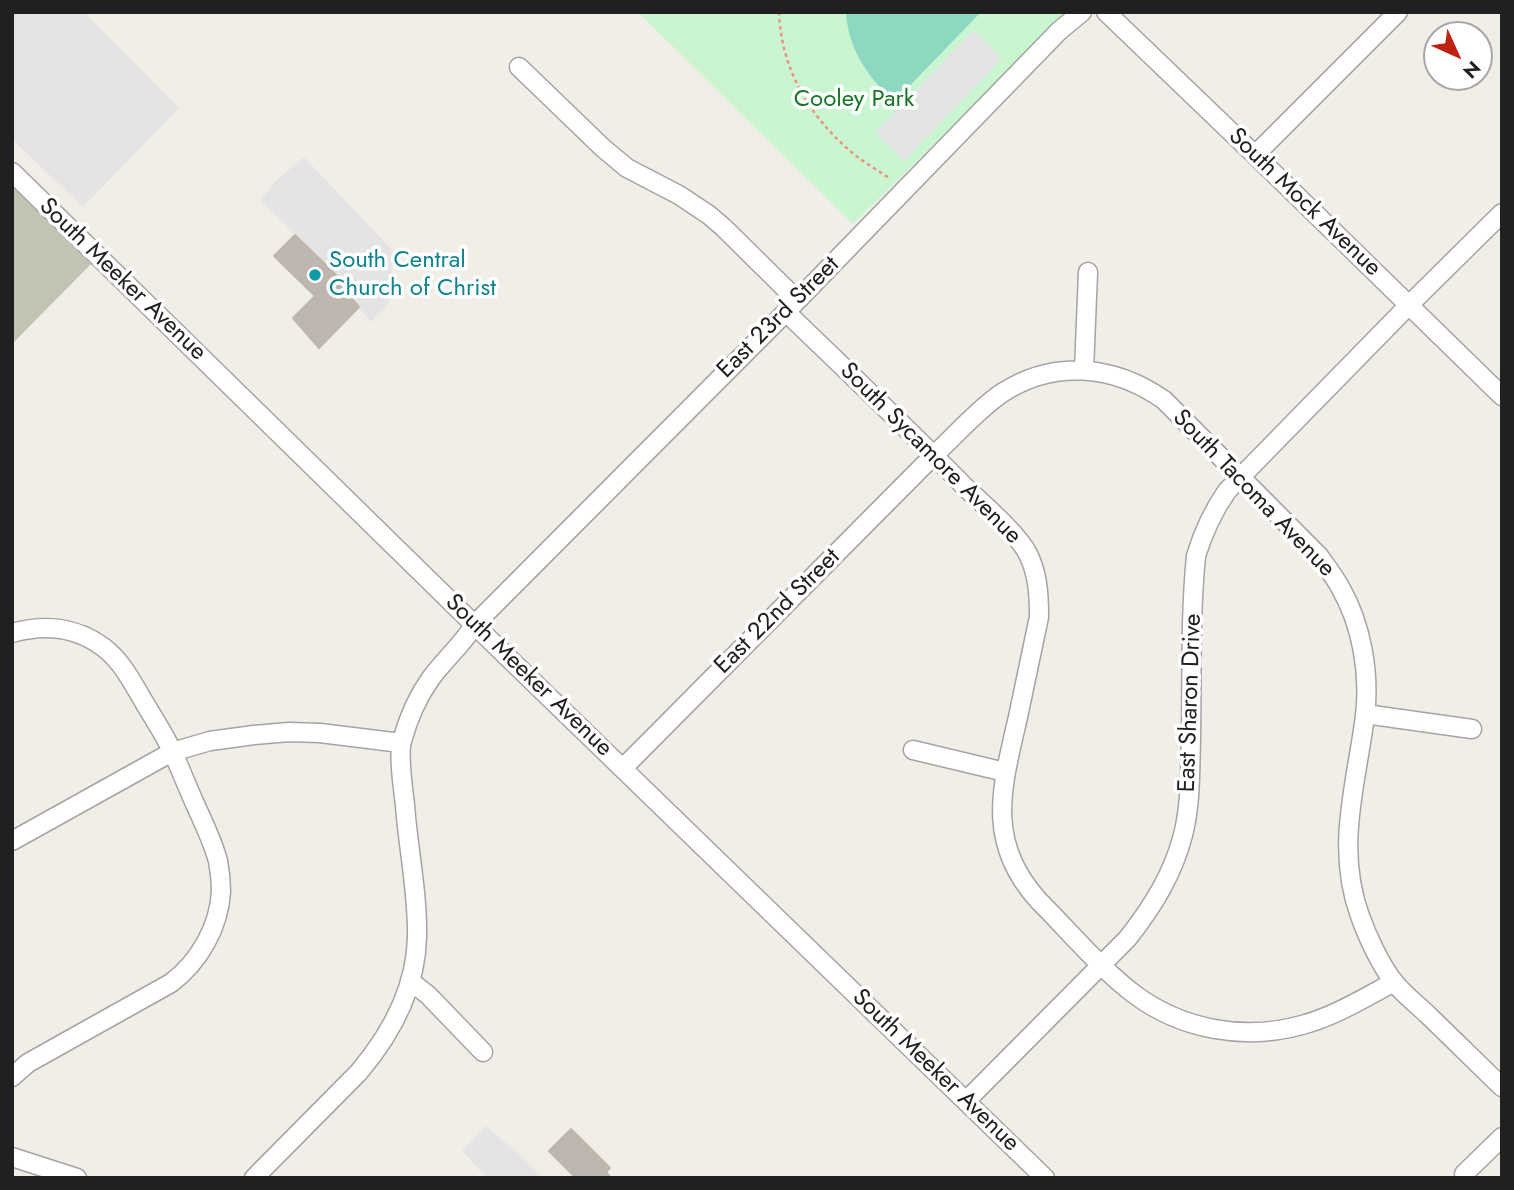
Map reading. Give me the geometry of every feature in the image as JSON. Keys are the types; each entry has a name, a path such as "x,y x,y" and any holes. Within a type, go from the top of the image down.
{"street":[{"name":"East 23rd Street","path":"401,743 416,705 431,679 475,624 792,306 1059,31 1082,12"},
{"name":"South Mock Avenue","path":"1106,12 1502,396"},
{"path":"1255,155 1398,12"},
{"name":"South Sycamore Avenue","path":"519,67 627,168 679,195 723,227 792,306 1016,537 1028,553 1035,570 1039,593 1039,617 1005,772 1001,811 1008,849 1018,873 1038,900 1133,993 1157,1010 1213,1030 1252,1033 1304,1025 1336,1013 1394,982"},
{"name":"South Meeker Avenue","path":"12,172 1045,1178"},
{"name":"East Sharon Drive","path":"966,1101 1128,938 1158,896 1174,864 1183,835 1189,793 1196,556 1217,505 1227,491 1502,213"},
{"path":"1084,370 1088,272"},
{"name":"South Tacoma Avenue","path":"934,455 1002,393 1028,379 1084,370 1111,374 1127,379 1164,400 1319,556 1339,585 1356,623 1363,652 1366,679 1365,714 1347,829 1352,889 1359,916 1394,982 1502,1087"},
{"name":"East 22nd Street","path":"623,768 934,455"},
{"path":"12,633 29,628 56,628 84,636 102,646 125,670 173,752 218,860 221,893 211,931 201,950 179,976 28,1063 12,1077"},
{"path":"1365,714 1472,729"},
{"path":"12,841 173,752 211,741 289,732 401,743 417,917 416,953 410,981 396,1020 375,1053 254,1178"},
{"path":"913,750 1005,772"},
{"path":"410,981 428,995 483,1052"},
{"path":"1464,1174 1502,1137"},
{"path":"12,1157 77,1178"}],"path":[{"path":"779,12 784,51 791,73 813,113 850,152 889,178"}],"shaded area":[{"path":"12,12 84,12 179,108 83,207 12,139"},
{"path":"973,30 1002,58 904,161 875,133"},
{"path":"304,157 394,252 388,305 371,322 351,298 357,294 260,200 278,179"},
{"path":"12,186 91,264 12,344"},
{"path":"486,1126 543,1178 487,1178 462,1151"}],"green space":[{"name":"Cooley Park","path":"638,12 1067,12 853,224"},
{"path":"846,12 981,12 894,102 876,83 855,50"}],"building":[{"name":"South Central Church of Christ","path":"295,235 357,295 351,298 359,307 319,348 293,318 315,296 274,256"},
{"path":"571,1129 610,1168 606,1172 611,1178 576,1178 549,1151"}],"place":[{"name":"South Central Church of Christ","path":"315,275"}]}
